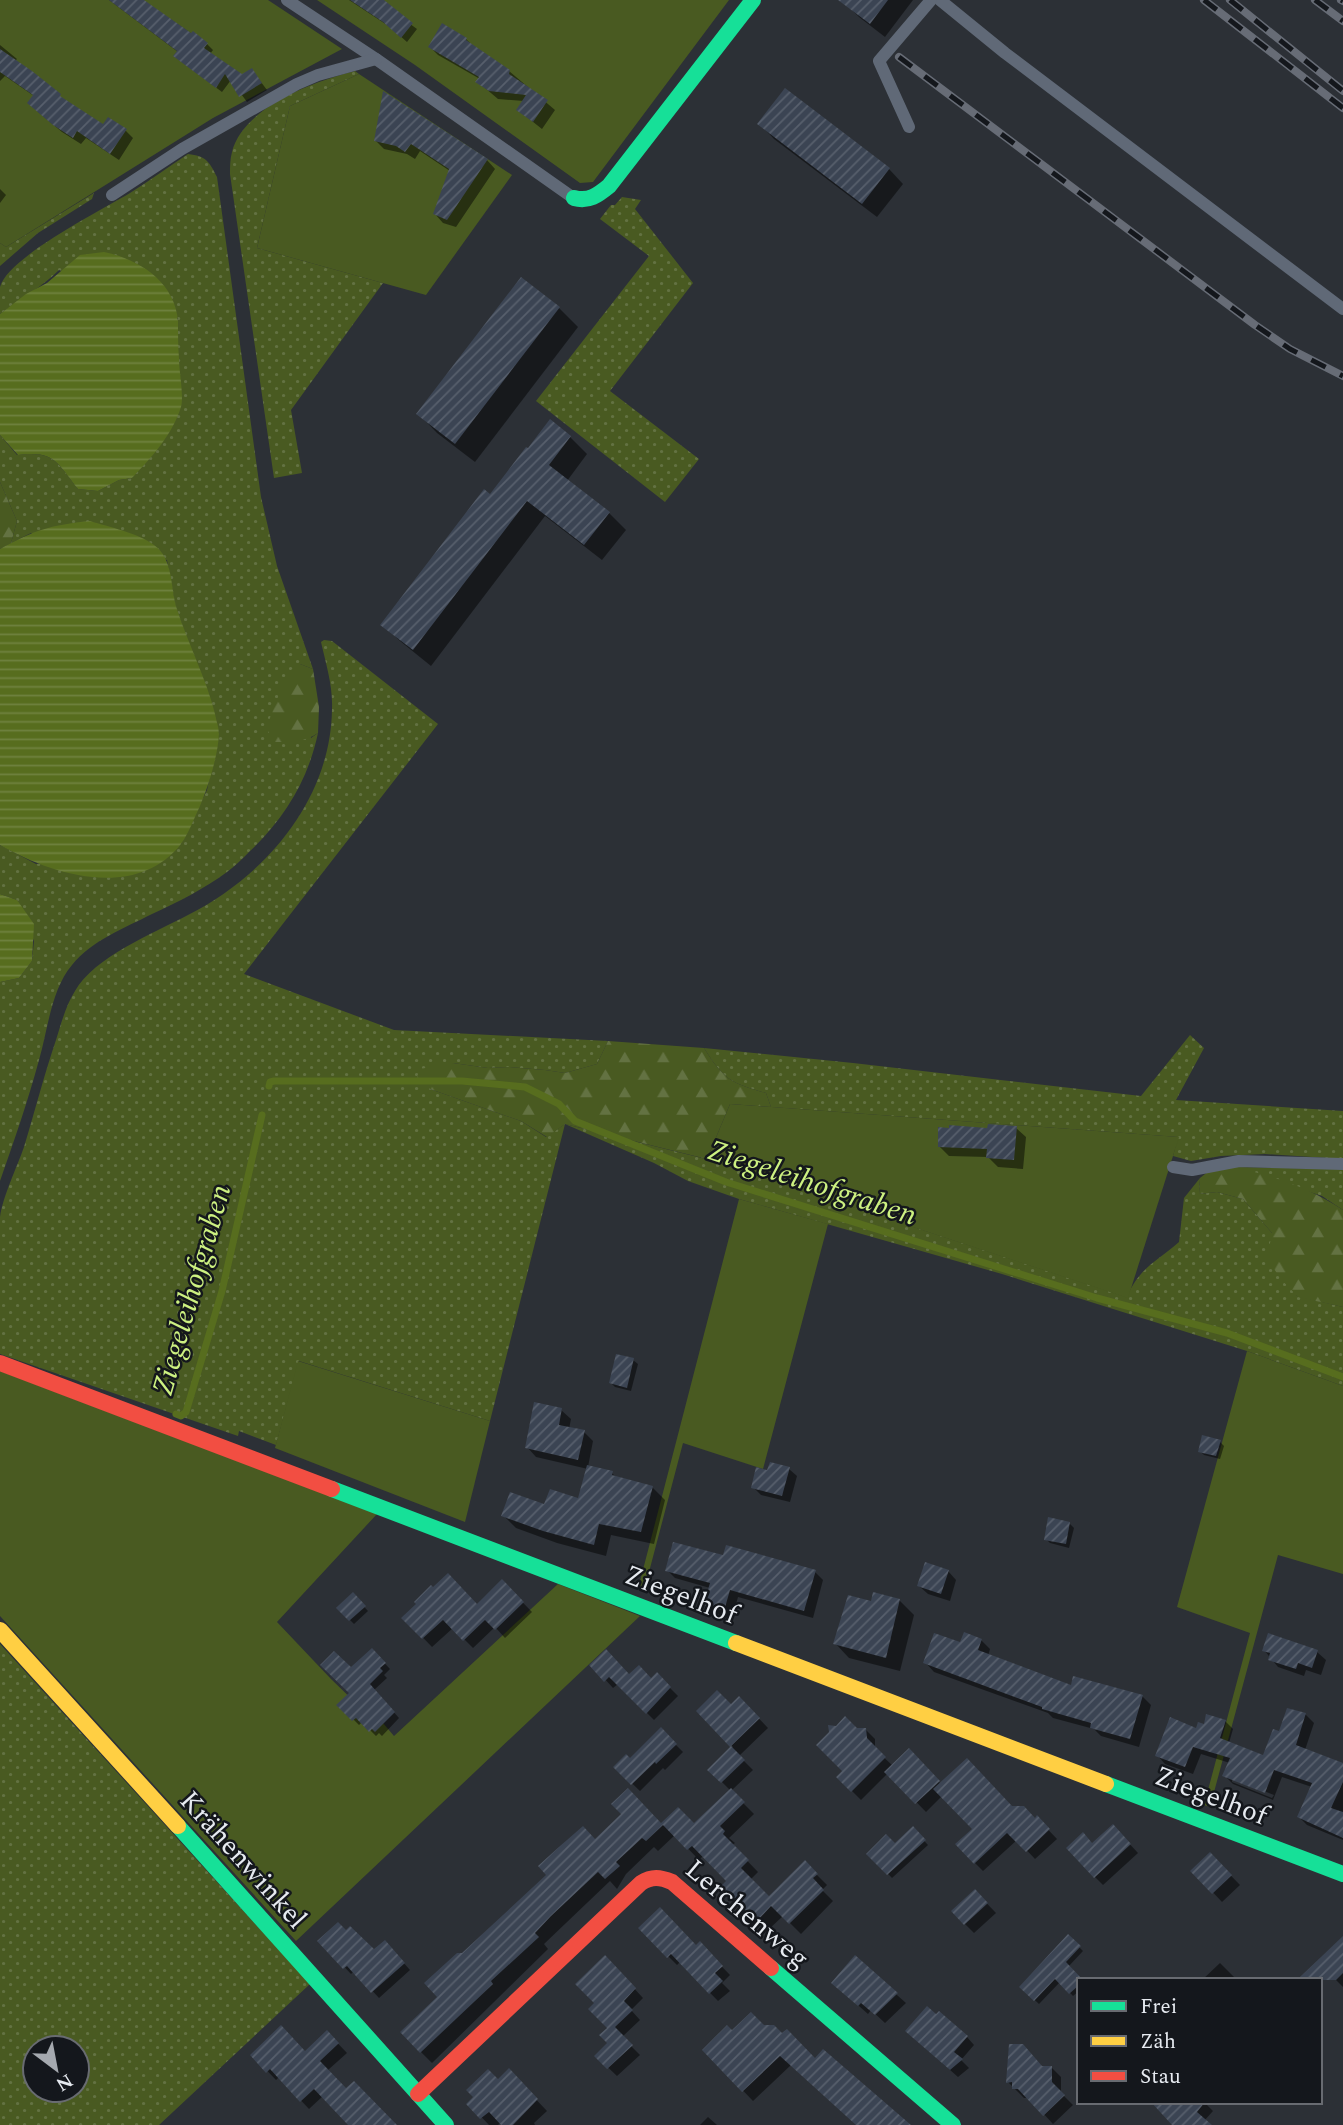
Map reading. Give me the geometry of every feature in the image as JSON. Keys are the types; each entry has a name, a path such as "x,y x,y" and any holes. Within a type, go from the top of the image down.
{"street":[{"path":"574,198 584,201 597,196 609,186 753,0"},
{"name":"Ziegelhof","path":"0,1363 1343,1874"},
{"name":"Krähenwinkel","path":"0,1630 446,2125"},
{"name":"Lerchenweg","path":"418,2094 641,1883 651,1877 661,1877 672,1882 953,2125"}],"lane":[{"path":"287,0 574,198"},
{"path":"909,127 879,61 931,0"},
{"path":"940,0 1004,53 1343,309"},
{"path":"112,195 182,149 297,83 376,59"},
{"path":"1173,1167 1192,1170 1239,1161 1343,1164"}],"green space":[{"path":"0,0 268,0 342,49 213,118 6,247 0,243"},
{"path":"317,0 729,0 593,182 580,183 415,65"},
{"path":"355,71 359,74 290,106 257,248 383,283 291,410 302,473 274,478 230,174 231,155 239,136 265,109 301,89"},
{"path":"359,74 512,175 426,295 257,248 290,106"},
{"path":"188,154 206,160 217,177 261,497 277,566 313,669 300,664 311,738 318,733 308,767 284,812 239,862 200,890 89,948 72,965 59,986 51,1010 30,1091 0,1181 0,982 19,978 32,961 34,941 17,900 0,894 0,845 36,864 181,844 207,790 219,733 175,604 167,560 31,533 11,543 17,521 0,482 0,435 17,455 39,454 54,460 78,489 98,491 119,480 132,478 177,339 178,318 59,270 0,314 0,287 7,275 37,249 130,193"},
{"path":"94,193 92,199 38,233 0,266 0,243 6,247"},
{"path":"622,197 641,200 635,209 693,283 610,391 699,459 665,502 536,401 649,256 600,219 611,205 615,205"},
{"path":"0,482 17,521 11,543 0,549"},
{"path":"332,641 438,724 244,974 394,1030 608,1041 597,1064 565,1073 453,1063 430,1089 521,1121 546,1137 565,1124 490,1421 299,1361 276,1445 239,1431 238,1436 0,1354 0,1217 64,1015 72,996 84,979 110,957 216,899 243,879 267,857 288,832 306,804 320,774 329,742 332,700 321,642"},
{"path":"300,664 313,669 319,707 318,733 303,740 275,742 266,728 288,672"},
{"path":"1190,1035 1204,1048 1176,1100 1343,1111 1343,1159 1265,1154 1221,1156 1191,1161 1173,1156 1178,1137 771,1107 766,1093 729,1079 704,1048 1141,1096"},
{"path":"608,1041 704,1048 729,1079 766,1093 771,1107 730,1104 707,1159 565,1124 547,1137 521,1121 430,1089 417,1077 420,1069 453,1063 565,1073 597,1064"},
{"path":"730,1104 1179,1137 1128,1298 707,1159"},
{"path":"565,1124 706,1159 1127,1297 1143,1272 1179,1242 1184,1198 1200,1178 1199,1194 1217,1192 1243,1199 1272,1233 1297,1296 1343,1307 1343,1386 1247,1351 1002,1274 739,1199 688,1181"},
{"path":"1234,1167 1343,1169 1343,1210 1322,1196"},
{"path":"1234,1167 1291,1184 1318,1195 1343,1210 1343,1307 1298,1297 1280,1278 1267,1258 1272,1233 1243,1199 1217,1192 1199,1194 1200,1178 1210,1170"},
{"path":"739,1199 828,1224 763,1469 683,1443 644,1591 638,1589"},
{"path":"1247,1351 1343,1386 1343,1574 1278,1555 1210,1807 1204,1805 1250,1633 1177,1607"},
{"path":"298,1361 490,1421 465,1522 275,1448"},
{"path":"0,1371 377,1514 277,1622 331,1679 363,1710 383,1723 394,1736 558,1584 640,1616 296,1941 0,1616"},
{"path":"0,1644 310,1984 159,2125 0,2125"}],"shaded area":[{"path":"104,252 130,260 153,274 170,295 178,321 182,397 181,407 172,427 147,462 132,478 119,480 98,491 78,489 59,465 47,456 18,455 0,435 0,314 26,294 47,283 80,255"},
{"path":"90,521 140,537 154,545 165,558 177,609 207,687 219,732 215,761 206,790 181,844 162,862 141,872 118,877 68,873 44,866 0,845 0,549 43,529"},
{"path":"0,894 17,900 34,924 32,961 19,978 0,982"}],"building":[{"path":"109,0 144,0 191,33 193,31 208,43 204,48 242,74 252,68 262,83 239,97 225,74 216,88 173,56 177,51"},
{"path":"350,0 384,0 413,23 401,38"},
{"path":"838,0 888,0 870,24"},
{"path":"442,23 467,38 466,40 510,70 509,74 548,100 533,122 516,110 526,95 489,91 475,82 479,77 428,47"},
{"path":"0,49 32,71 61,94 60,96 103,124 108,117 127,129 110,154 77,131 73,138 27,103 33,95 0,72"},
{"path":"785,88 890,168 862,204 757,124"},
{"path":"383,91 488,159 447,220 433,214 449,169 411,144 405,152 396,146 374,141"},
{"path":"521,277 560,307 455,444 416,414"},
{"path":"550,419 571,436 549,465 610,512 584,545 527,501 413,650 380,625 484,489 490,494"},
{"path":"988,1124 1017,1126 1014,1160 986,1158 987,1149 938,1147 938,1127 949,1128 949,1125 987,1128"},
{"path":"616,1354 634,1358 627,1388 609,1383"},
{"path":"534,1402 562,1408 559,1425 585,1430 578,1460 525,1448"},
{"path":"1202,1435 1221,1440 1216,1456 1198,1452"},
{"path":"770,1462 790,1467 782,1496 751,1488 756,1467 767,1470"},
{"path":"587,1465 613,1471 612,1475 653,1486 641,1532 599,1524 594,1545 501,1516 510,1492 544,1504 550,1489 578,1498"},
{"path":"1048,1517 1070,1522 1066,1544 1044,1540"},
{"path":"673,1542 723,1555 726,1545 816,1570 804,1611 730,1590 724,1611 703,1605 710,1583 665,1571"},
{"path":"925,1562 949,1570 941,1594 917,1586"},
{"path":"448,1573 477,1604 502,1579 524,1602 495,1630 485,1620 463,1641 443,1620 422,1639 401,1618 431,1585 433,1587"},
{"path":"353,1592 366,1606 349,1621 336,1608"},
{"path":"873,1592 900,1599 886,1658 833,1644 848,1595 871,1601"},
{"path":"964,1632 982,1639 978,1650 1071,1685 1073,1676 1143,1695 1130,1739 1090,1728 1091,1723 1042,1709 923,1663 934,1633 960,1642"},
{"path":"1268,1633 1318,1650 1312,1668 1298,1663 1296,1669 1268,1660 1270,1653 1262,1651"},
{"path":"372,1648 386,1663 380,1668 383,1671 370,1684 395,1712 375,1732 372,1729 369,1732 356,1718 352,1721 336,1705 349,1693 320,1665 334,1651 351,1667"},
{"path":"606,1649 629,1674 639,1665 651,1678 657,1672 671,1687 646,1714 609,1677 604,1682 589,1665"},
{"path":"717,1690 731,1704 739,1696 760,1718 730,1747 696,1711"},
{"path":"1287,1708 1306,1713 1296,1745 1343,1763 1343,1782 1331,1808 1343,1812 1343,1838 1297,1817 1312,1783 1274,1770 1265,1793 1222,1776 1230,1758 1193,1747 1185,1767 1155,1756 1170,1717 1196,1728 1198,1722 1204,1724 1206,1714 1226,1720 1220,1738 1263,1755 1273,1729 1279,1731"},
{"path":"845,1716 857,1728 866,1728 867,1738 886,1757 851,1792 836,1777 842,1771 816,1745 829,1732 828,1725 836,1726"},
{"path":"661,1727 677,1744 631,1785 613,1767 626,1754 630,1758"},
{"path":"731,1746 745,1760 721,1783 707,1770"},
{"path":"909,1748 940,1781 915,1804 884,1772"},
{"path":"967,1758 1012,1806 1024,1806 1050,1829 1026,1852 1007,1833 974,1864 955,1844 972,1829 933,1789"},
{"path":"628,1788 661,1823 678,1807 694,1823 731,1788 745,1802 720,1826 725,1831 723,1834 749,1860 741,1868 769,1896 805,1860 818,1874 813,1878 824,1890 789,1924 771,1906 757,1921 720,1887 726,1881 692,1846 687,1850 663,1825 646,1841 642,1838 616,1862 620,1866 605,1879 598,1872 551,1916 535,1933 539,1937 420,2053 400,2032 437,1997 424,1983 457,1953 462,1953 546,1875 538,1866 583,1826 595,1839 621,1814 611,1804"},
{"path":"1113,1824 1131,1844 1094,1878 1066,1848 1083,1832 1092,1843"},
{"path":"913,1826 926,1840 887,1875 866,1854 886,1834 895,1843"},
{"path":"1210,1852 1232,1875 1212,1894 1190,1871"},
{"path":"975,1889 988,1903 964,1925 951,1911"},
{"path":"660,1907 696,1945 700,1941 723,1966 715,1973 723,1981 709,1994 671,1954 667,1958 638,1928"},
{"path":"338,1922 346,1930 350,1926 374,1949 385,1940 405,1963 371,1993 347,1966 343,1969 317,1941"},
{"path":"1068,1934 1081,1946 1066,1962 1081,1978 1077,1978 1077,1987 1069,1994 1055,1979 1034,2001 1019,1987"},
{"path":"1343,1936 1343,1973 1336,1980 1299,1978"},
{"path":"605,1955 636,1988 624,2001 633,2010 615,2027 633,2045 607,2069 594,2056 607,2043 599,2035 607,2028 588,2009 594,2003 575,1984"},
{"path":"855,1955 898,1993 875,2015 861,2003 858,2006 831,1983"},
{"path":"927,2006 936,2014 939,2011 968,2036 954,2052 963,2059 950,2070 905,2031"},
{"path":"751,2012 764,2025 774,2025 782,2033 787,2029 815,2058 823,2049 911,2125 856,2125 780,2056 742,2092 702,2050 727,2025 732,2030"},
{"path":"281,2025 305,2051 327,2030 339,2043 320,2061 346,2088 354,2081 397,2125 348,2125 314,2089 300,2102 270,2069 266,2073 250,2055"},
{"path":"1009,2044 1023,2044 1042,2066 1052,2066 1052,2082 1065,2095 1043,2116 1018,2089 1012,2089 1012,2082 1006,2083"},
{"path":"509,2068 538,2099 513,2125 501,2125 489,2112 480,2119 466,2104 473,2097 466,2090 488,2069 498,2079"},
{"path":"1153,2104 1203,2104 1197,2112 1212,2125 1172,2125"}],"waterway":[{"name":"Ziegeleihofgraben","path":"269,1086 270,1082 274,1081 462,1081 525,1087 559,1104 575,1121 726,1182 1097,1298 1227,1333 1343,1377"},
{"name":"Ziegeleihofgraben","path":"176,1414 181,1416 186,1412 222,1291 262,1115"}],"railway":[{"path":"1204,0 1343,108"},
{"path":"1230,0 1343,91"},
{"path":"1315,0 1343,21"},
{"path":"899,57 1255,325 1290,349 1343,376"}],"traffic: fast":[{"path":"574,198 589,198 609,186 753,0"},
{"path":"332,1489 736,1643"},
{"path":"1106,1784 1343,1874"},
{"path":"178,1826 446,2125"},
{"path":"771,1968 953,2125"}],"traffic: slow":[{"path":"0,1630 178,1826"},
{"path":"736,1643 1106,1784"}],"traffic: jam":[{"path":"0,1363 332,1489"},
{"path":"418,2094 641,1883 649,1879 660,1878 672,1882 771,1968"}]}
